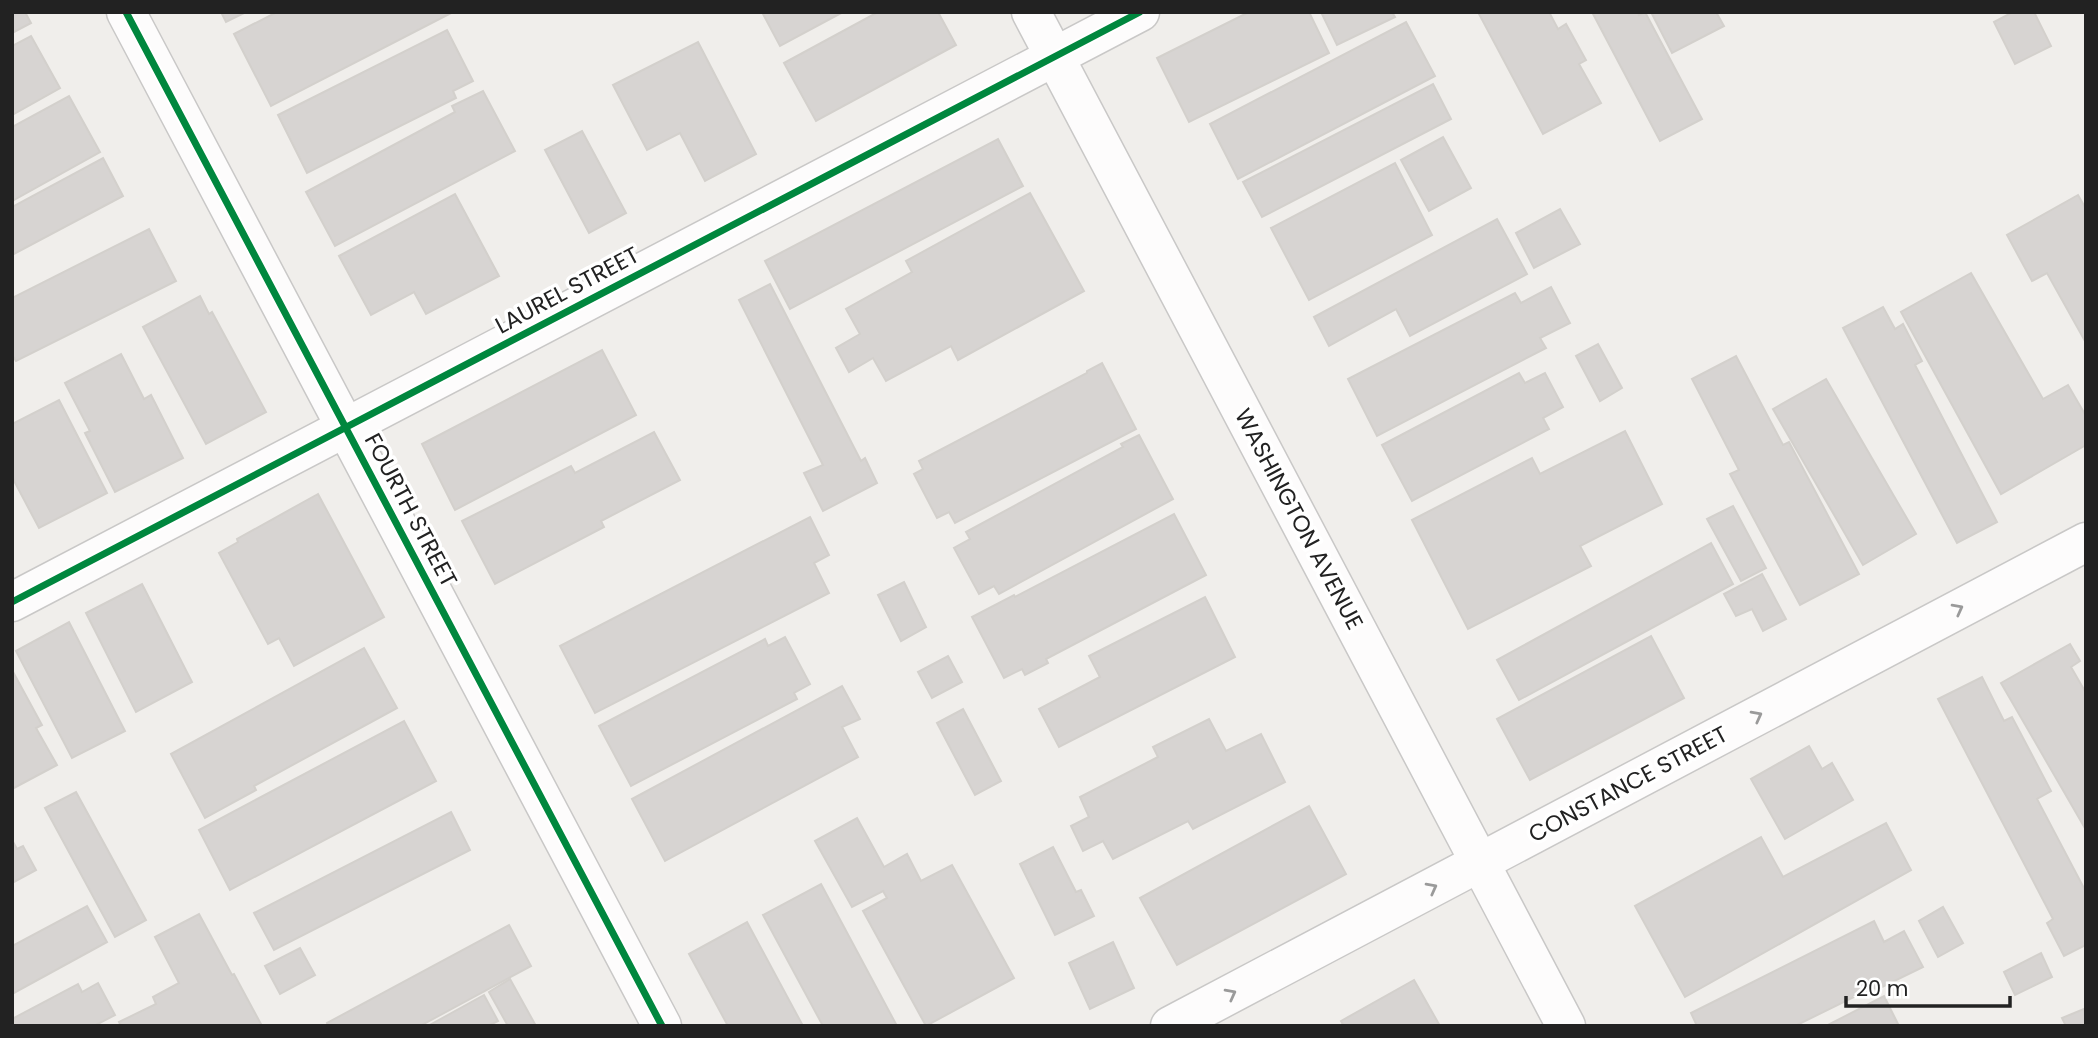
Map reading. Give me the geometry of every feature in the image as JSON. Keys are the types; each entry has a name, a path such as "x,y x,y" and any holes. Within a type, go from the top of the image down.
{"street":[{"name":"FOURTH STREET","path":"126,12 662,1026"},
{"name":"WASHINGTON AVENUE","path":"1031,12 1566,1026"},
{"name":"LAUREL STREET","path":"12,602 1140,12"},
{"name":"CONSTANCE STREET","path":"1170,1026 2086,542"}],"building":[{"path":"12,12 25,12 31,23 12,33"},
{"path":"221,12 246,12 226,22"},
{"path":"277,12 453,12 271,106 234,34"},
{"path":"762,12 843,12 780,46"},
{"path":"878,12 938,12 956,45 816,121 784,63"},
{"path":"1249,12 1309,12 1329,53 1189,122 1157,58"},
{"path":"1321,12 1392,12 1395,17 1337,45"},
{"path":"1478,12 1549,12 1558,29 1566,24 1586,60 1579,64 1601,103 1543,134"},
{"path":"1592,12 1638,12 1639,15 1645,12 1702,119 1660,141"},
{"path":"1651,12 1716,12 1724,26 1672,53"},
{"path":"2013,12 2034,12 2051,46 2015,64 1994,22"},
{"path":"1406,22 1435,76 1238,179 1210,124"},
{"path":"447,30 473,81 453,91 456,98 307,173 278,115"},
{"path":"31,36 60,88 12,115 12,46"},
{"path":"698,42 756,154 705,181 680,133 647,150 613,85"},
{"path":"1433,84 1451,119 1262,217 1243,182"},
{"path":"483,91 515,151 335,246 306,192 455,112 452,106"},
{"path":"69,96 100,152 12,201 12,127"},
{"path":"582,131 626,213 589,233 545,150"},
{"path":"1443,137 1471,188 1429,211 1401,160"},
{"path":"998,139 1023,186 790,309 765,261"},
{"path":"103,158 123,196 12,255 12,207"},
{"path":"1395,163 1432,235 1309,300 1271,228"},
{"path":"1030,193 1084,291 958,360 951,346 886,381 873,358 849,372 836,348 860,334 846,309 912,272 906,261"},
{"path":"455,194 499,276 426,314 414,292 371,315 339,256"},
{"path":"2078,195 2086,209 2086,343 2047,273 2032,281 2007,235"},
{"path":"1560,209 1580,244 1534,268 1516,233"},
{"path":"1497,219 1527,274 1410,336 1396,309 1329,346 1314,317"},
{"path":"149,229 176,281 16,361 12,355 12,298"},
{"path":"1971,273 2043,399 2068,385 2086,416 2086,445 2001,494 1901,312"},
{"path":"770,284 861,461 865,458 877,483 823,511 804,473 823,465 739,300"},
{"path":"1551,287 1570,323 1540,338 1546,348 1377,436 1348,379 1515,293 1521,303"},
{"path":"200,296 209,314 212,312 266,412 206,444 143,327"},
{"path":"1883,307 1895,329 1903,324 1922,361 1915,365 1997,522 1957,543 1843,328"},
{"path":"1598,344 1622,388 1600,401 1576,356"},
{"path":"602,350 636,415 455,510 422,444"},
{"path":"121,354 144,399 151,395 183,458 115,492 85,433 90,431 65,383"},
{"path":"1736,356 1783,445 1789,442 1859,574 1800,605 1730,474 1739,470 1692,379"},
{"path":"1102,363 1136,429 955,523 949,512 937,518 914,474 923,469 919,461"},
{"path":"1519,373 1525,383 1545,373 1563,407 1543,418 1549,429 1412,501 1382,445"},
{"path":"1826,379 1916,534 1863,565 1773,409"},
{"path":"59,400 107,493 39,528 12,477 12,424"},
{"path":"1625,431 1662,504 1580,546 1591,566 1468,629 1412,520 1532,458 1540,474"},
{"path":"654,432 680,480 601,521 604,527 495,584 462,521 571,466 575,473"},
{"path":"1139,435 1173,499 999,594 994,586 979,594 954,548 970,539 966,532 1123,447 1121,444"},
{"path":"318,494 384,617 294,666 279,638 268,644 219,553 238,542 237,539"},
{"path":"1733,506 1766,568 1741,581 1707,519"},
{"path":"1174,514 1206,575 1046,659 1048,663 1025,675 1022,669 1004,678 972,617"},
{"path":"810,517 829,555 814,563 829,593 595,713 560,646"},
{"path":"1711,543 1733,584 1519,700 1497,660"},
{"path":"1762,574 1786,619 1763,631 1752,609 1736,616 1724,594"},
{"path":"904,582 926,627 901,641 878,595"},
{"path":"142,584 192,682 136,712 86,613"},
{"path":"1205,597 1235,657 1059,747 1039,709 1100,677 1089,656"},
{"path":"69,622 125,731 72,758 16,651"},
{"path":"1651,636 1684,698 1530,780 1497,719"},
{"path":"785,637 810,684 794,693 797,699 631,786 599,726 765,639 768,646"},
{"path":"2070,644 2080,661 2071,667 2086,693 2086,830 2001,683"},
{"path":"364,648 397,708 254,786 256,790 205,818 171,754"},
{"path":"948,656 962,682 932,698 918,672"},
{"path":"12,670 42,725 36,728 57,765 12,789"},
{"path":"1982,677 2004,721 2012,717 2051,791 2037,799 2086,892 2086,945 2064,956 2047,923 2053,919 1938,699"},
{"path":"842,686 860,719 842,727 858,757 665,861 632,799"},
{"path":"963,709 1001,781 975,795 937,723"},
{"path":"1209,719 1226,751 1261,734 1285,782 1193,829 1188,821 1113,859 1103,841 1083,851 1071,826 1089,817 1080,797 1158,757 1153,747"},
{"path":"404,721 436,781 230,890 199,830"},
{"path":"1809,746 1822,769 1832,763 1853,800 1785,839 1751,779"},
{"path":"76,792 146,920 115,937 45,808"},
{"path":"1309,806 1346,874 1177,965 1140,898"},
{"path":"451,812 470,850 274,950 254,913"},
{"path":"857,818 884,867 907,854 921,881 952,865 1014,978 926,1026 863,911 887,898 883,891 852,907 815,841"},
{"path":"1886,823 1911,870 1685,997 1635,906 1761,837 1783,877"},
{"path":"12,840 17,849 23,846 36,870 12,883"},
{"path":"1053,847 1076,892 1081,890 1094,916 1055,935 1020,864"},
{"path":"821,884 897,1026 823,1026 763,915"},
{"path":"87,906 107,942 12,994 12,946"},
{"path":"1943,907 1963,943 1938,957 1919,921"},
{"path":"199,914 262,1026 121,1026 119,1022 156,1004 153,997 179,983 155,937"},
{"path":"1874,921 1884,942 1904,931 1923,967 1876,990 1874,987 1795,1026 1697,1026 1691,1013"},
{"path":"747,922 803,1026 728,1026 689,954"},
{"path":"509,925 531,966 420,1026 328,1026 327,1023"},
{"path":"1113,942 1134,988 1090,1009 1069,963"},
{"path":"300,948 315,975 280,994 265,966"},
{"path":"2041,953 2052,977 2015,995 2004,972"},
{"path":"510,979 536,1026 508,1026 489,992"},
{"path":"1414,980 1440,1026 1344,1026 1341,1021"},
{"path":"98,983 115,1015 94,1026 12,1026 12,1019 78,984 82,992"},
{"path":"484,995 498,1021 488,1026 428,1026"},
{"path":"1884,996 1899,1026 1826,1026"},
{"path":"2084,1009 2086,1026 2066,1026 2062,1018"}],"cycle path":[{"path":"126,12 662,1026"},
{"path":"12,602 1140,12"}]}
